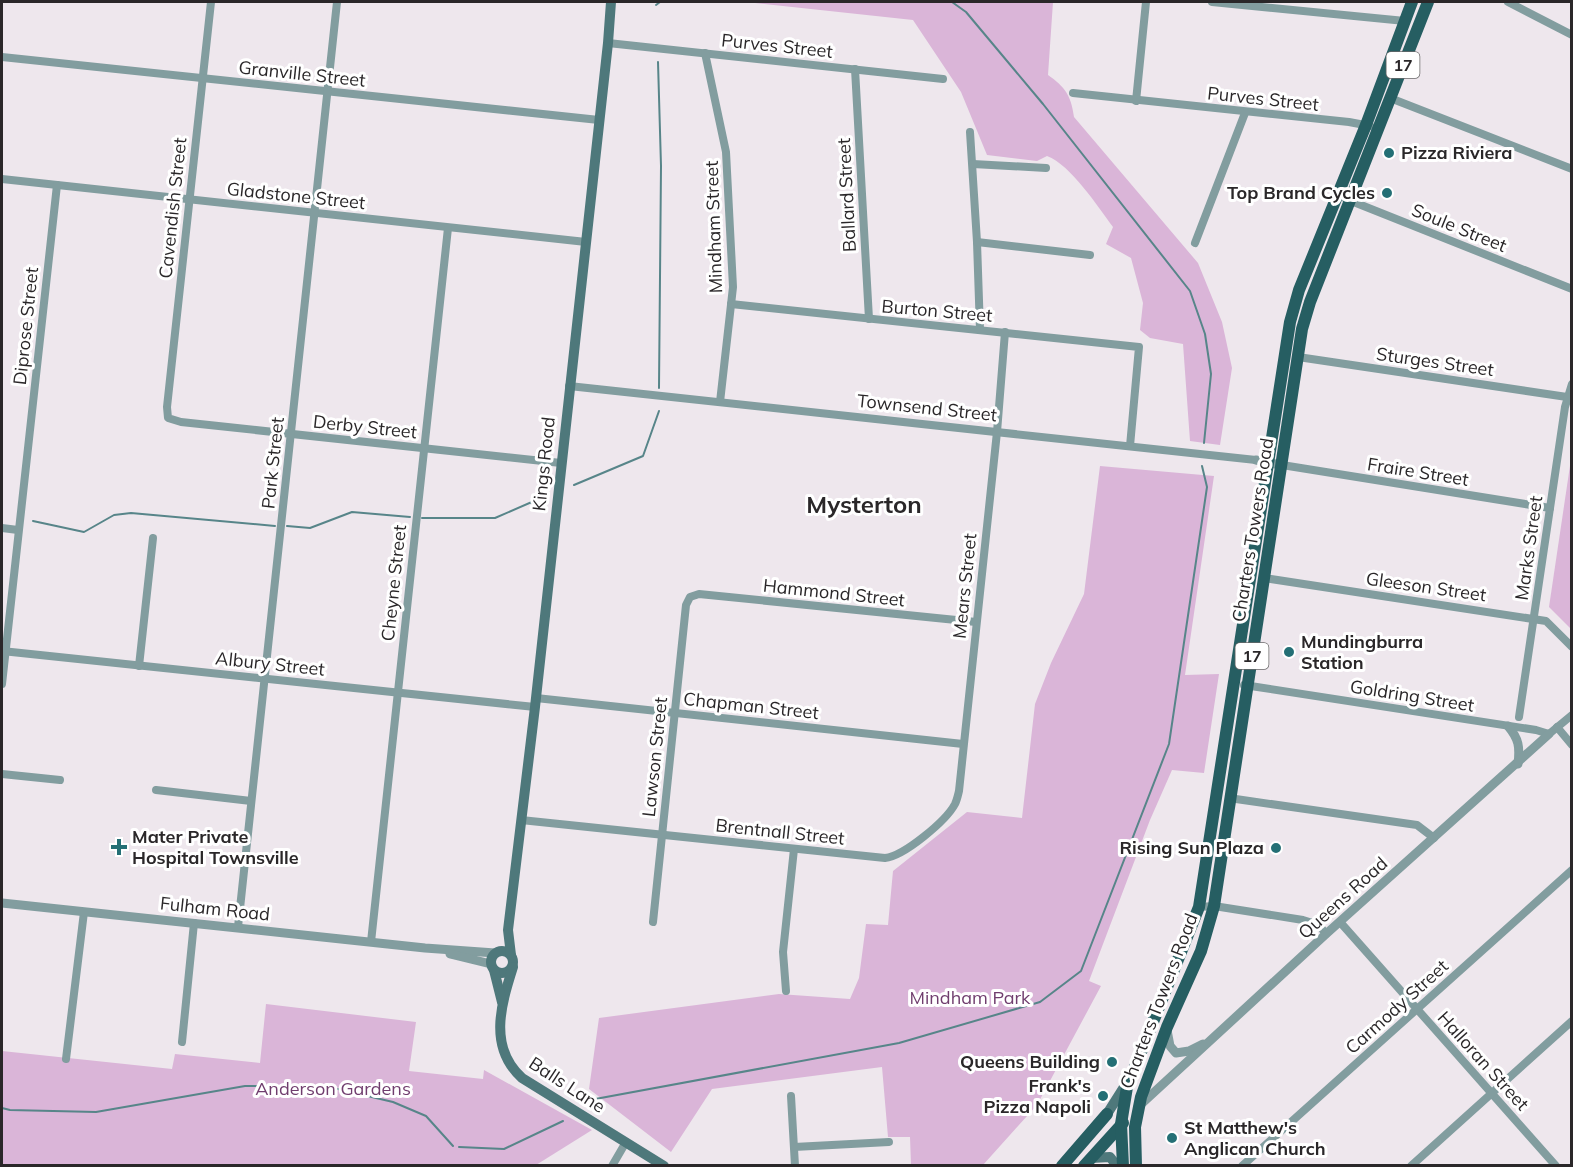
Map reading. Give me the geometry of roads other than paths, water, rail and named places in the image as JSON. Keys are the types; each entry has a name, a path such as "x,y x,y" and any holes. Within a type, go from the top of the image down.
{"main road":[{"name":"Kings Road","path":"512,961 508,930 536,702 611,2"},
{"name":"Charters Towers Road","path":"1138,1107 1167,1027 1201,951 1214,906 1302,329 1310,302 1350,201 1371,127 1412,2"},
{"name":"Charters Towers Road","path":"1130,1076 1198,907 1233,684 1262,461 1290,322 1299,290 1336,196 1371,127 1390,98 1428,2"},
{"name":"Kings Road","path":"497,952 508,930"},
{"path":"497,952 508,952 512,961 504,973 492,967 491,960 497,952"},
{"name":"Balls Lane","path":"512,961 502,1002 501,1048 511,1066 522,1078 664,1166"},
{"name":"Balls Lane","path":"492,967 502,1002"},
{"path":"1062,1166 1107,1114 1130,1076"},
{"name":"17","path":"1123,1166 1121,1125 1130,1076"},
{"path":"1088,1162 1138,1107"},
{"name":"17","path":"1136,1166 1135,1127 1138,1107"},
{"path":"1088,1162 1106,1156 1113,1159 1116,1166"}],"street":[{"name":"Cavendish Street","path":"168,418 167,407 211,2"},
{"name":"Park Street","path":"238,927 337,2"},
{"path":"1136,101 1146,2"},
{"path":"1212,2 1405,21"},
{"path":"1508,2 1572,35"},
{"name":"Purves Street","path":"608,43 942,79"},
{"name":"Mindham Street","path":"705,53 726,152 734,287 720,402"},
{"name":"Granville Street","path":"2,57 599,120"},
{"name":"Ballard Street","path":"855,69 869,319"},
{"name":"Purves Street","path":"1073,93 1371,127"},
{"path":"1390,98 1572,170"},
{"path":"1195,243 1245,113"},
{"path":"970,132 980,330"},
{"path":"973,164 1046,168"},
{"name":"Gladstone Street","path":"2,179 586,242"},
{"name":"Diprose Street","path":"2,684 3,651 57,185"},
{"name":"Soule Street","path":"1336,196 1572,289"},
{"name":"Cheyne Street","path":"371,942 447,228"},
{"path":"977,242 1090,255"},
{"name":"Burton Street","path":"731,304 1139,347 1130,446"},
{"name":"Mears Street","path":"963,744 997,432 1005,332"},
{"name":"Sturges Street","path":"1298,357 1567,397"},
{"name":"Marks Street","path":"1519,717 1550,508 1568,408 1567,397 1572,384"},
{"name":"Townsend Street","path":"569,386 1130,446 1282,465"},
{"name":"Derby Street","path":"168,418 182,423 561,463"},
{"name":"Fraire Street","path":"1282,465 1550,508"},
{"path":"2,528 18,530"},
{"path":"139,666 153,538"},
{"name":"Gleeson Street","path":"1264,578 1534,618 1546,621 1572,647"},
{"name":"Hammond Street","path":"690,597 699,594 976,622"},
{"name":"Lawson Street","path":"653,922 686,605 690,597"},
{"name":"Albury Street","path":"3,651 397,693 536,702"},
{"name":"Goldring Street","path":"1233,684 1553,731"},
{"name":"Chapman Street","path":"536,702 675,713 963,744"},
{"name":"Queens Road","path":"1138,1107 1326,934 1572,715"},
{"path":"1508,726 1519,742 1518,764"},
{"path":"1553,731 1572,745"},
{"name":"Brentnall Street","path":"521,820 885,858 901,854 945,817 954,805 963,744"},
{"path":"2,774 60,780"},
{"path":"156,790 251,801"},
{"path":"1229,798 1417,825 1434,838"},
{"path":"786,991 783,952 794,849"},
{"name":"Carmody Street","path":"1242,1166 1572,870"},
{"name":"Fulham Road","path":"2,903 425,948 497,952"},
{"path":"1198,907 1214,906 1303,920 1319,925 1326,934"},
{"path":"66,1059 84,912"},
{"name":"Halloran Street","path":"1340,922 1556,1166"},
{"path":"182,1042 195,923"},
{"name":"Fulham Road","path":"425,948 492,967"},
{"path":"1411,1166 1572,1022"},
{"path":"1167,1027 1170,1046 1173,1052 1179,1054 1216,1037"},
{"path":"791,1096 795,1166"},
{"path":"612,1166 626,1143"},
{"path":"794,1147 889,1143"}],"waterway":[{"path":"656,5 660,2"},
{"path":"952,2 966,12 1043,104 1190,291 1205,334 1211,374 1204,443"},
{"path":"658,62 661,166 659,388"},
{"path":"574,485 643,456 659,411"},
{"path":"579,1102 899,1043 1040,1002 1081,971 1169,744 1207,487 1202,466"},
{"path":"422,518 495,518 541,498"},
{"path":"287,526 310,528 352,512 410,517"},
{"path":"33,521 84,532 114,515 131,513 275,526"},
{"path":"2,1108 96,1112 245,1086 325,1086 393,1102 426,1116 453,1146"},
{"path":"459,1147 504,1149 563,1121"}],"place":[{"name":"Pizza Riviera","path":"1389,153"},
{"name":"Top Brand Cycles","path":"1387,193"},
{"name":"Mundingburra Station","path":"1289,652"},
{"name":"Mater Private Hospital Townsville","path":"119,847"},
{"name":"Rising Sun Plaza","path":"1276,848"},
{"name":"Queens Building","path":"1112,1062"},
{"name":"Frank's Pizza Napoli","path":"1103,1096"},
{"name":"St Matthew's Anglican Church","path":"1172,1138"}],"district":[{"name":"Mysterton","path":"864,505"}],"park label":[{"name":"Mindham Park","path":"970,998"},
{"name":"Anderson Gardens","path":"333,1089"}]}
